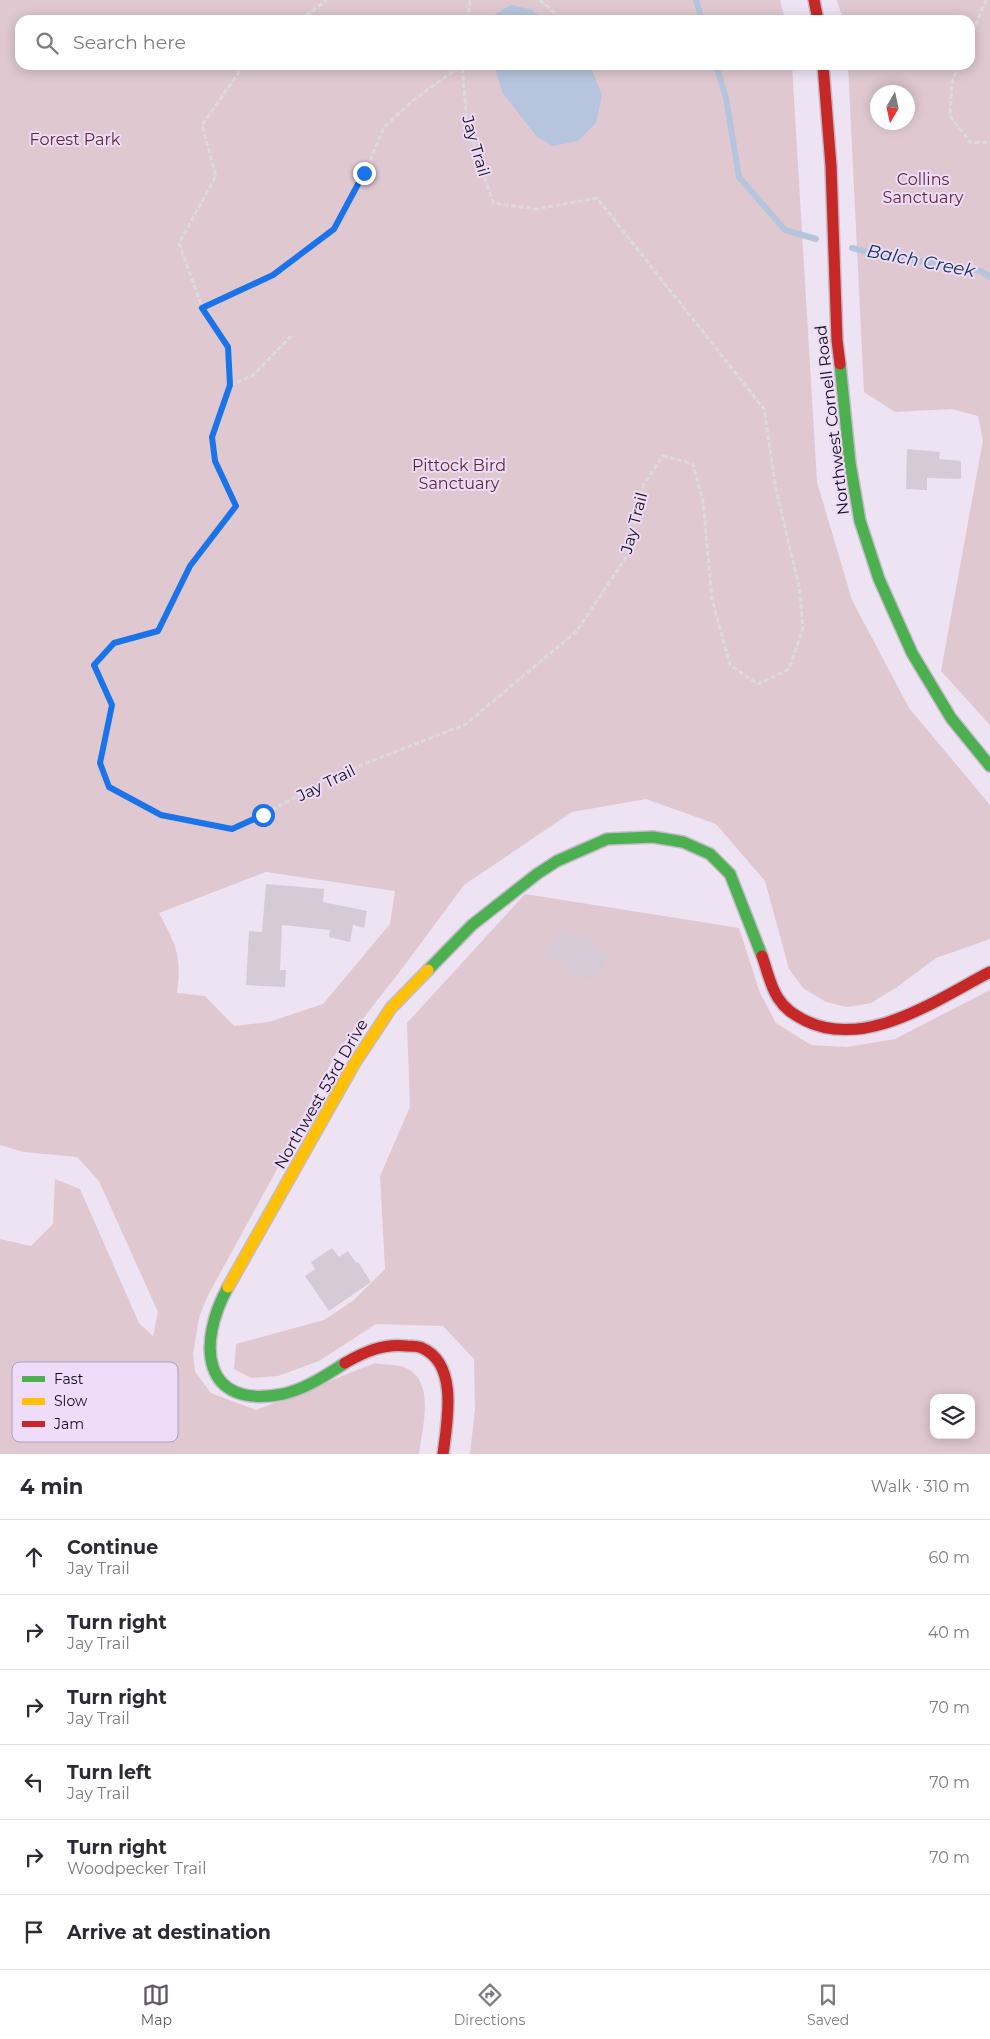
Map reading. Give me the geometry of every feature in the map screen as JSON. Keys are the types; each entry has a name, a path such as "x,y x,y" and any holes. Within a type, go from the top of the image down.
{"street":[{"path":"814,0 817,15"},
{"name":"Northwest Cornell Road","path":"823,70 831,176 837,340 850,463 860,521 879,579 912,653 951,718 990,766"},
{"name":"Northwest 53rd Drive","path":"444,1454 450,1408 449,1389 438,1358 433,1353 411,1345 380,1347 366,1352 303,1389 269,1397 245,1394 227,1387 211,1367 209,1354 210,1327 222,1298 354,1064 391,1008 472,925 537,874 557,861 607,839 653,837 683,842 710,854 730,874 777,997 789,1012 818,1027 852,1031 897,1020 990,972"}],"path":[{"path":"307,15 327,0"},
{"path":"468,15 470,0"},
{"path":"540,0 557,15"},
{"path":"975,27 986,0"},
{"name":"Jay Trail","path":"240,70 202,125 216,176 179,243 202,308 228,347 230,385 212,437 215,461 236,506 190,566 158,631 114,643 94,665 112,705 100,763 109,787 161,815 232,829 263,815 332,777 466,724 577,631 625,559 644,484 662,456 694,464 704,501 712,599 730,665 758,684 789,669 803,628 799,586 776,490 764,409 597,198 536,209 494,203 467,124 462,70"},
{"path":"202,308 273,275 334,229 364,173 384,127 416,98 455,70"},
{"path":"957,70 952,82 950,116 971,143 990,142"},
{"path":"230,385 253,375 291,336"}],"green space":[{"name":"Pittock Bird Sanctuary","path":"0,0 780,0 784,15 15,15 15,70 792,70 817,482 852,600 909,708 990,805 990,939 936,958 897,987 871,1003 847,1007 826,1002 803,988 789,969 765,881 716,824 646,799 572,812 464,885 337,1052 279,1161 281,1162 207,1297 199,1318 193,1354 195,1372 211,1393 256,1410 375,1363 406,1368 415,1375 421,1384 424,1395 424,1419 419,1454 0,1454 0,1239 31,1246 53,1224 55,1179 80,1189 139,1323 153,1336 158,1312 99,1181 77,1157 24,1152 0,1145","holes":["266,872 395,891 390,924 323,1004 269,1022 234,1026 205,996 177,993 178,959 170,934 159,913"]},
{"name":"Collins Sanctuary","path":"837,0 990,0 990,725 941,671 983,440 978,416 952,409 895,412 864,392 848,70 975,70 975,15 842,15"},
{"path":"525,894 739,928 760,993 776,1023 811,1045 847,1047 895,1039 990,990 990,1454 470,1454 475,1409 474,1359 443,1326 376,1324 319,1361 278,1376 251,1378 234,1369 236,1344 324,1320 354,1300 385,1269 380,1176 410,1107 407,1023"}],"water":[{"path":"511,5 533,10 538,15 494,15"},
{"path":"495,70 592,70 602,95 596,123 578,141 553,146 537,137 502,92"}],"building":[{"path":"907,449 940,452 939,459 961,461 961,479 927,478 927,490 906,489"},
{"path":"266,884 324,889 323,902 367,911 364,928 353,925 350,942 329,937 330,930 282,925 280,970 286,970 285,987 246,985 249,931 262,932"},
{"path":"561,929 575,936 588,936 597,948 609,955 595,980 568,973 560,962 546,955"},
{"path":"332,1248 339,1257 348,1251 371,1282 329,1311 305,1276 315,1269 311,1262"}],"waterway":[{"name":"Balch Creek","path":"696,0 700,15"},
{"name":"Balch Creek","path":"718,70 726,98 739,177 785,230 816,239"},
{"name":"Balch Creek","path":"852,248 881,255 981,271 990,277"}],"traffic: fast":[{"path":"840,364 850,463 860,521 879,579 912,653 951,718 990,766"},
{"path":"428,970 472,925 537,874 557,861 607,839 653,837 683,842 710,854 730,874 762,956"},
{"path":"228,1287 218,1308 212,1330 210,1350 213,1368 221,1382 235,1392 256,1396 291,1392 323,1377 345,1363"}],"traffic: slow":[{"path":"228,1287 354,1064 391,1008 428,970"}],"traffic: jam":[{"path":"814,0 817,15"},
{"path":"823,70 831,166 837,340 840,364"},
{"path":"762,956 773,988 783,1005 804,1020 827,1028 851,1030 875,1026 924,1008 990,972"},
{"path":"345,1363 367,1352 382,1347 399,1345 419,1347 434,1356 446,1380 448,1395 447,1427 443,1454"}],"route":[{"path":"263,815 232,829 161,815 109,787 100,763 112,705 94,665 114,643 158,631 190,566 236,506 215,461 212,437 230,385 228,347 202,308 273,275 334,229 364,173"}],"park label":[{"name":"Forest Park","path":"75,139"}]}
